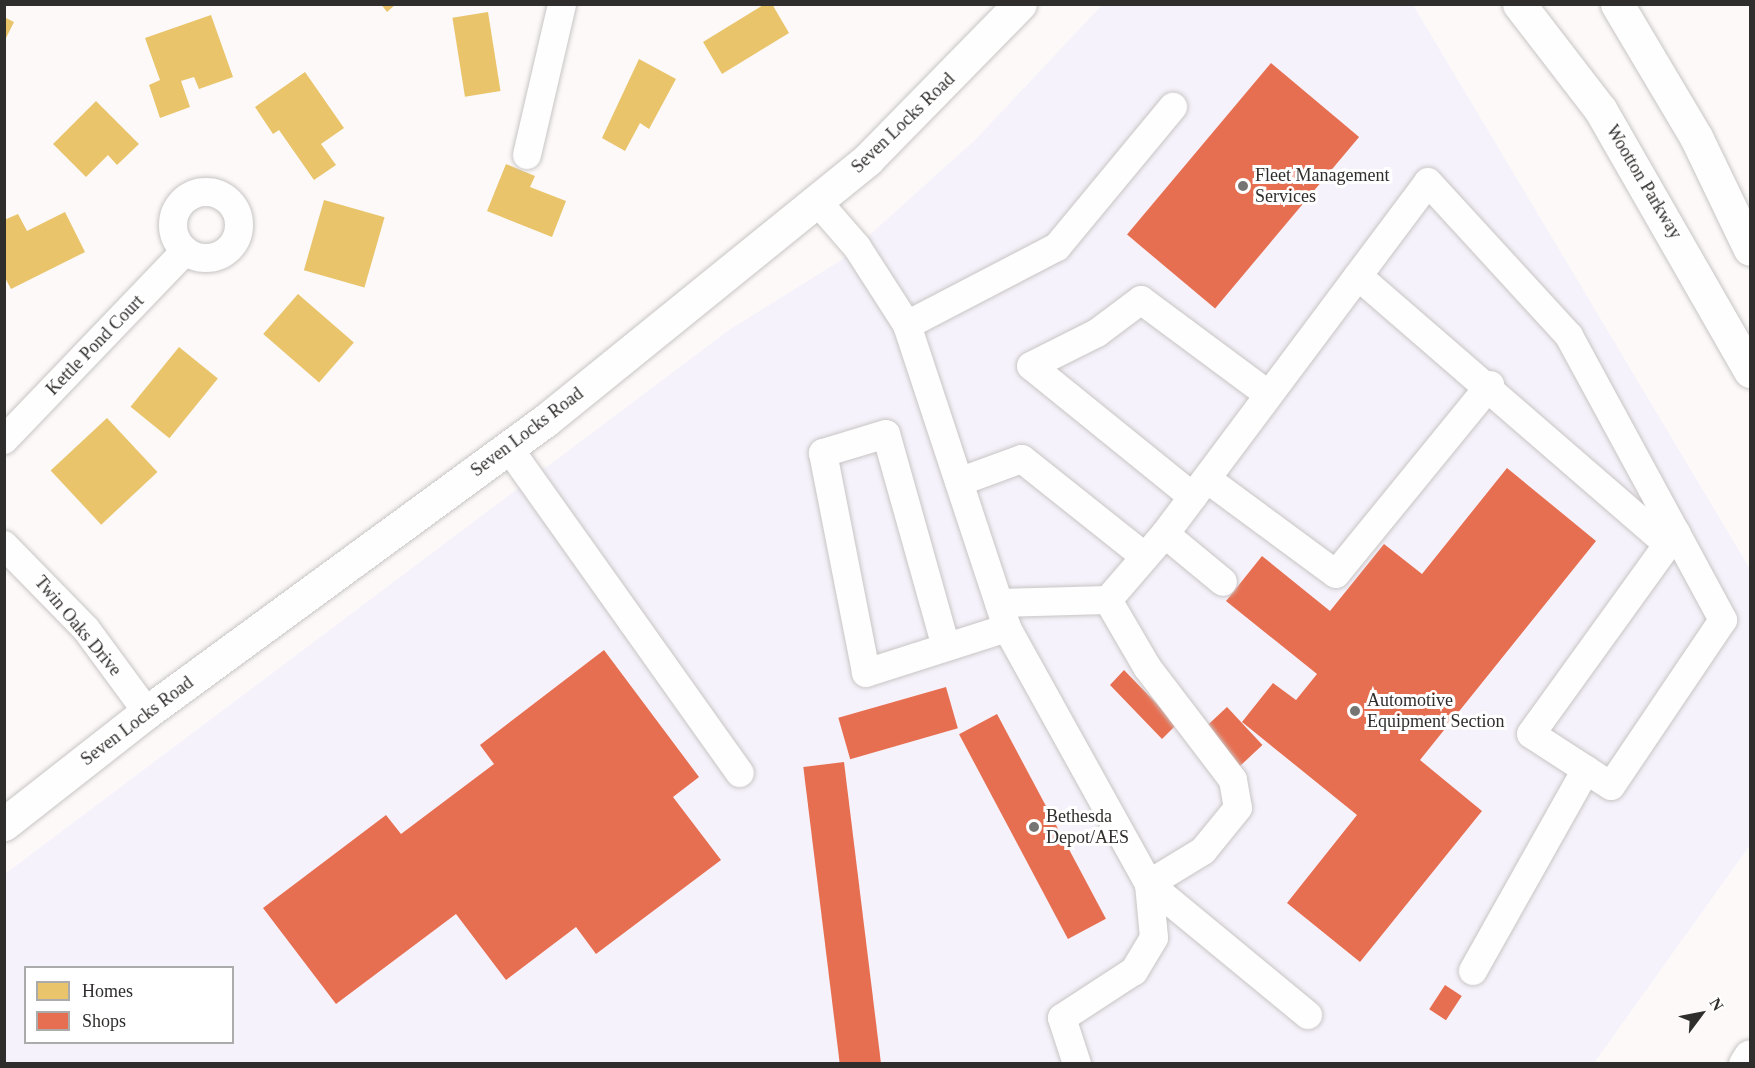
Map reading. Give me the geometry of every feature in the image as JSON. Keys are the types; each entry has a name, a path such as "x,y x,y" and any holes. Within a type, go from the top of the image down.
{"main road":[{"name":"Seven Locks Road","path":"4,824 147,712 508,447 817,201 868,159 1020,4"},
{"name":"Wootton Parkway","path":"1518,4 1600,109 1750,371"},
{"path":"1617,4 1696,137 1750,249"},
{"path":"1745,1064 1750,1056"}],"street":[{"path":"527,155 562,4"},
{"path":"907,325 1057,247 1173,108"},
{"path":"946,647 886,434 823,453 866,673 946,647 1003,616 1108,600 1165,534 1428,182 1569,336 1671,538 1723,620 1611,786 1531,734 1671,538"},
{"path":"817,201 857,247 907,325 1003,616 1149,884 1308,1015"},
{"name":"Kettle Pond Court","path":"4,440 185,251"},
{"path":"1358,276 1671,538"},
{"path":"1269,395 1141,300 1097,333 1031,366 1200,488 1336,574 1490,385"},
{"path":"508,447 740,773"},
{"path":"959,482 1022,459 1145,557"},
{"path":"1165,534 1223,582"},
{"name":"Twin Oaks Drive","path":"4,545 86,629 147,712"},
{"path":"1108,600 1148,667 1233,780 1238,808 1203,851 1149,884"},
{"path":"1473,971 1586,770"},
{"path":"1077,1064 1062,1018 1134,972 1154,938 1149,884"}],"shaded area":[{"path":"1102,5 1413,5 1750,569 1750,845 1594,1063 5,1064 5,874 729,330 843,259 975,140"}],"building: Homes":[{"path":"381,4 396,4 387,12"},
{"path":"765,4 772,4 789,33 722,74 703,42"},
{"path":"488,12 501,91 465,97 452,18"},
{"path":"211,15 233,77 199,89 194,77 181,81 190,107 160,118 149,85 160,80 145,38"},
{"path":"4,17 14,22 4,42"},
{"path":"639,59 676,79 649,129 640,123 625,151 602,138"},
{"path":"305,72 344,128 321,144 336,165 314,180 279,130 273,134 255,107"},
{"path":"96,101 139,144 117,165 108,155 86,177 53,144"},
{"path":"506,164 535,176 530,187 566,201 552,237 487,211"},
{"path":"324,200 385,217 364,288 304,270"},
{"path":"65,212 85,252 11,289 4,276 4,220 18,214 27,231"},
{"path":"298,294 354,343 319,383 263,334"},
{"path":"179,347 218,378 169,438 131,407"},
{"path":"107,418 157,472 101,525 51,471"}],"building: Shops":[{"name":"Fleet Management Services","path":"1271,63 1359,137 1215,309 1127,235"},
{"name":"Automotive Equipment Section","path":"1507,468 1596,541 1420,760 1482,811 1360,962 1287,903 1357,815 1242,722 1273,683 1296,700 1317,674 1226,601 1262,556 1330,611 1384,544 1422,574"},
{"path":"604,650 699,777 673,797 721,860 596,954 576,927 506,980 456,914 336,1004 263,908 386,815 401,834 494,764 480,745"},
{"path":"1124,670 1161,708 1176,713 1169,719 1175,726 1162,739 1110,685"},
{"path":"946,687 958,728 850,759 838,718"},
{"path":"1227,707 1262,745 1238,768 1203,730"},
{"name":"Bethesda Depot/AES","path":"997,714 1106,919 1068,939 959,734"},
{"path":"844,762 881,1064 840,1064 803,767"},
{"path":"1445,985 1462,996 1446,1020 1429,1009"}],"place":[{"name":"Fleet Management Services","path":"1243,186"},
{"name":"Automotive Equipment Section","path":"1355,711"},
{"name":"Bethesda Depot/AES","path":"1034,827"}]}
